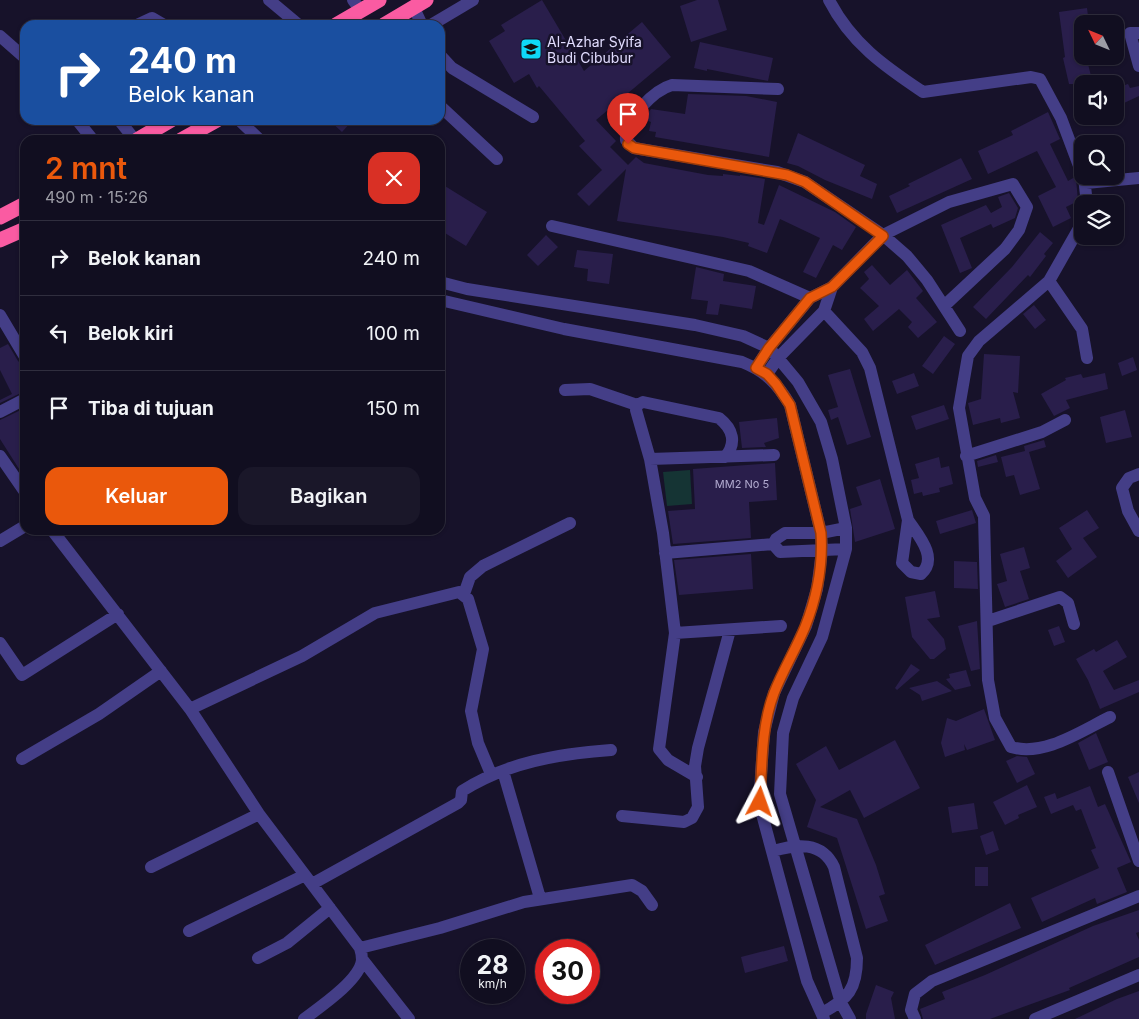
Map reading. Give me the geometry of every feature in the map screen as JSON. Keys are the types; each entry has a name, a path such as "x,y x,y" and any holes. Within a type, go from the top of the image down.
{"highway":[{"path":"341,20 357,5 380,0"},
{"path":"393,20 420,4"},
{"path":"142,135 153,125"},
{"path":"190,135 208,125"},
{"path":"0,217 20,207"},
{"path":"0,240 20,230"}],"street":[{"path":"270,0 294,20"},
{"path":"439,20 473,0"},
{"path":"829,0 840,22 856,40 886,67 923,92 1031,77 1040,79 1062,118 1074,151"},
{"path":"420,4 422,20"},
{"path":"1139,33 1130,33 1139,66"},
{"path":"0,36 20,54"},
{"path":"445,60 452,68 533,117"},
{"path":"778,89 672,85 664,87 653,94 628,127 626,140 634,148 787,175 805,182 883,236 907,256 927,280 960,331"},
{"path":"445,111 497,159"},
{"path":"81,125 89,135"},
{"path":"123,125 132,135"},
{"path":"244,125 255,135"},
{"path":"1124,178 1139,178"},
{"path":"761,371 769,348 810,298 832,287 883,236 949,202 1013,184 1027,207 1019,230 1005,249 944,306"},
{"path":"552,226 749,271 810,298"},
{"path":"1074,237 1048,281 979,341 968,356 959,408 966,456 975,498 984,516 988,680 995,718 1011,747 1024,751 1046,747 1110,717"},
{"path":"1048,281 1082,329 1087,358"},
{"path":"445,283 476,290 695,325 743,336 769,348 798,382 821,422 832,459 846,528 846,549 822,638 793,698 783,734 780,794 841,1002 850,1019"},
{"path":"761,371 778,358 824,311 832,287"},
{"path":"445,301 564,329 727,358 761,371 782,391 790,405 821,533 822,552 817,589 806,626 774,693 764,732 760,802 807,981 823,1016 850,992 855,981 857,958 834,867 822,852 794,844 773,851"},
{"path":"824,311 867,358 908,520"},
{"path":"0,315 20,349"},
{"path":"565,390 590,389 637,405 643,402 719,418 728,425 733,438 732,449 725,457"},
{"path":"0,412 20,402"},
{"path":"637,405 636,410 650,459 675,633 658,749 668,760 697,777"},
{"path":"966,456 1042,432 1065,420"},
{"path":"650,459 774,455"},
{"path":"0,456 20,485"},
{"path":"1139,474 1130,478 1122,488 1128,511 1139,531"},
{"path":"464,594 470,577 483,566 570,523"},
{"path":"773,544 776,539 785,533 821,533 846,528"},
{"path":"0,541 20,529"},
{"path":"56,535 190,709 259,814 330,908 409,1019"},
{"path":"773,544 780,552 822,552 846,549"},
{"path":"665,553 773,544"},
{"path":"190,709 302,656 375,613 459,592 464,594 468,599 483,649 471,711 478,743 497,773 540,898"},
{"path":"988,621 1060,597 1068,603 1074,624"},
{"path":"0,643 22,675 118,614"},
{"path":"675,633 781,626"},
{"path":"622,816 686,821 694,814 698,806 695,766 698,748 730,630"},
{"path":"22,759 99,714 161,671"},
{"path":"189,931 308,879 458,803 461,800 462,791 497,773 526,762 554,756 611,750"},
{"path":"1108,772 1139,861"},
{"path":"151,868 259,814"},
{"path":"361,954 540,898 632,885 642,891 652,904"},
{"path":"915,1019 911,1010 915,994 932,981 1139,896"},
{"path":"258,958 288,943 330,908"},
{"path":"304,1019 339,992 359,970 361,954"},
{"path":"1034,1019 1139,975"}],"green space":[{"path":"690,470 692,504 667,506 663,472"}],"building":[{"path":"542,0 584,71 642,22 671,57 596,120 616,141 610,147 628,165 636,157 644,163 708,175 740,175 765,179 758,223 764,225 779,185 835,212 856,227 842,250 833,245 816,278 803,272 820,238 780,219 767,253 748,246 749,243 723,237 617,221 626,169 589,206 577,194 602,170 579,146 585,141 539,86 537,88 529,74 514,83 489,41 505,31 501,25"},
{"path":"697,0 718,0 727,30 691,42 680,6"},
{"path":"1087,8 1088,15 1074,15 1074,65 1088,65 1091,75 1074,75 1074,84 1069,84 1063,58 1065,57 1059,12"},
{"path":"700,42 773,58 768,81 694,68"},
{"path":"1128,84 1130,88 1139,86 1139,96 1124,103 1124,85"},
{"path":"688,94 746,96 777,102 769,157 655,137 656,132 649,131 651,122 643,119 651,109 685,114"},
{"path":"1048,112 1060,139 1050,144 1068,181 1074,178 1074,185 1077,185 1077,195 1074,195 1074,203 1066,207 1071,218 1053,227 1038,196 1056,187 1037,151 988,174 978,151 1013,135 1011,131"},
{"path":"334,125 348,125 342,132"},
{"path":"798,133 865,165 860,176 877,184 872,199 825,180 798,166 787,163"},
{"path":"961,158 972,179 897,213 889,196 910,186 908,184"},
{"path":"445,186 487,212 466,246 445,233"},
{"path":"1009,193 1018,208 1015,218 993,228 991,224 960,238 972,268 960,273 941,225 986,205 991,213 1002,207 998,197"},
{"path":"1040,232 1053,243 1044,254 1046,256 1030,277 1028,275 986,319 973,307 1012,267"},
{"path":"546,235 558,247 538,266 527,255"},
{"path":"577,250 613,254 609,284 587,281 588,269 574,267"},
{"path":"872,265 890,285 907,270 923,291 916,298 937,322 918,338 908,327 912,322 899,309 873,331 864,319 879,306 860,288 869,279 864,272"},
{"path":"696,267 724,274 723,281 756,286 752,309 720,304 718,315 706,314 708,301 691,299"},
{"path":"1034,305 1046,320 1035,329 1023,314"},
{"path":"944,336 955,344 933,374 922,366"},
{"path":"8,344 20,363 20,393 0,403 0,400 12,394 0,370 0,348"},
{"path":"984,354 1020,356 1018,393 1013,392 1020,418 1001,423 1000,418 973,425 968,403 981,399"},
{"path":"1133,357 1137,370 1122,376 1118,363"},
{"path":"850,369 871,437 847,445 838,417 831,420 828,410 838,407 828,375"},
{"path":"914,373 919,386 897,394 892,381"},
{"path":"1105,373 1108,389 1066,400 1070,408 1054,416 1041,394 1066,380 1065,378 1081,374 1083,378"},
{"path":"944,405 949,419 916,430 911,416"},
{"path":"20,410 20,470 0,439 0,420"},
{"path":"1125,410 1132,437 1106,443 1100,417"},
{"path":"777,418 779,438 764,443 766,447 742,448 739,422"},
{"path":"1044,440 1046,447 1029,452 1040,489 1020,495 1014,475 1006,477 1001,457 1025,451 1024,446"},
{"path":"996,455 998,462 978,467 977,461"},
{"path":"939,457 941,468 949,466 953,484 939,488 940,492 923,496 922,492 914,494 911,480 919,478 915,464"},
{"path":"775,463 777,500 749,502 751,538 673,544 668,511 695,509 693,469"},
{"path":"880,479 895,529 855,542 850,509 862,505 856,487"},
{"path":"972,510 976,523 940,534 936,521"},
{"path":"1087,510 1099,528 1083,538 1097,557 1068,578 1056,561 1072,549 1059,528"},
{"path":"1024,547 1030,568 1020,571 1029,599 1005,607 997,584 1007,581 1000,554"},
{"path":"751,554 753,589 679,595 674,560"},
{"path":"954,561 977,562 978,589 954,588"},
{"path":"935,591 940,617 927,619 944,639 946,649 934,659 930,659 912,637 905,597"},
{"path":"977,621 980,669 971,671 958,626"},
{"path":"1059,626 1065,642 1054,646 1048,630"},
{"path":"1117,640 1127,657 1103,671 1114,690 1139,680 1139,692 1100,709 1088,680 1076,659 1094,649 1096,652"},
{"path":"911,664 920,670 897,690 895,688"},
{"path":"966,670 971,686 955,690 946,679 950,678 949,674"},
{"path":"937,681 952,691 922,701 920,695 909,688"},
{"path":"984,709 995,740 967,750 964,744 965,750 945,757 941,743 947,718 956,721"},
{"path":"1096,733 1108,762 1089,770 1078,743"},
{"path":"895,740 920,788 864,818 850,790 820,807 857,819 876,865 885,894 879,896 888,921 866,929 837,838 807,827 816,800 796,764 826,746 839,770"},
{"path":"1017,756 1027,757 1035,774 1017,783 1006,761"},
{"path":"1139,772 1139,803 1128,777"},
{"path":"1027,785 1037,807 1018,815 1019,818 1005,825 993,802"},
{"path":"1090,786 1098,807 1105,804 1131,862 1117,868 1127,892 1097,904 1095,898 1042,922 1031,898 1099,868 1091,850 1096,848 1081,809 1076,811 1073,805 1051,814 1044,797 1055,793 1057,799"},
{"path":"974,803 978,829 952,833 948,807"},
{"path":"993,831 999,850 986,855 980,836"},
{"path":"975,867 988,867 988,886 975,886"},
{"path":"1010,903 1021,928 935,965 925,945"},
{"path":"1139,910 1139,932 1136,933 1139,940 1139,957 1069,988 1070,990 990,1019 923,1019 920,1009 945,999 942,992 985,975 1093,926"},
{"path":"784,946 788,961 745,973 741,957"},
{"path":"876,985 894,992 891,998 895,1019 866,1019"},
{"path":"1139,991 1139,1019 1075,1019 1117,999"}],"place":[{"name":"Al-Azhar Syifa Budi Cibubur","path":"531,49"}],"route":[{"path":"628,144 634,148 787,175 805,182 883,236 832,287 810,298 779,334 756,368 767,374 782,391 790,405 821,533 822,552 817,589 806,626 774,693 764,732 760,802"}]}
